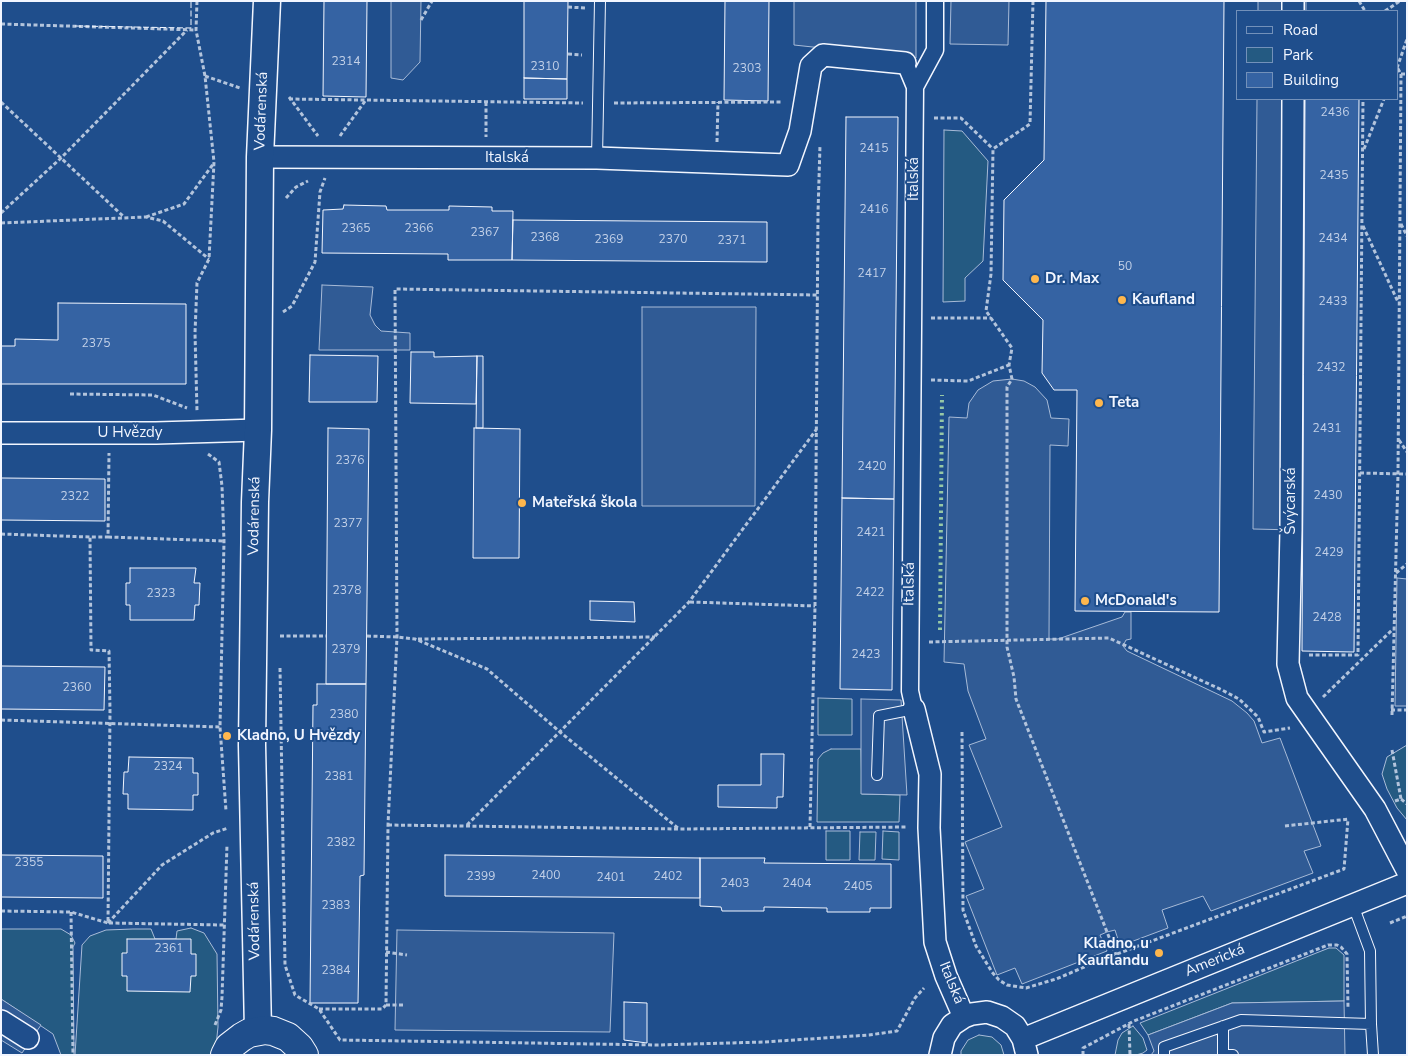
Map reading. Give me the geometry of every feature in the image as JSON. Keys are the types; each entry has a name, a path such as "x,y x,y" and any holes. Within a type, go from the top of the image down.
{"main road":[{"path":"225,1055 229,1047 242,1036 258,1031 273,1031 288,1037 300,1047 304,1055"}],"street":[{"name":"Vodárenská","path":"258,1031 252,745 255,502 258,430 260,157 267,1"},
{"path":"915,87 935,50 936,1"},
{"name":"Italská","path":"260,157 326,159 597,158 788,165 800,131 811,66 823,55 905,63 915,87 910,691 930,774 929,828 935,942 946,976 964,1017"},
{"name":"Švýcarská","path":"1292,100 1291,530 1288,664 1298,698 1375,809 1407,870"},
{"name":"U Hvězdy","path":"1,433 156,433 258,430"},
{"name":"Americká","path":"1025,1047 1407,883"},
{"path":"940,1055 941,1045 947,1031 964,1017 987,1012 1002,1017 1015,1026 1025,1047"},
{"path":"1,1021 28,1038"}],"lane":[{"path":"597,158 600,1"},
{"path":"877,775 879,716 914,709"},
{"path":"1353,905 1370,951 1373,1055"},
{"path":"1164,1055 1164,1047 1241,1020 1371,1024"},
{"path":"1223,1026 1223,1055 1233,1055"}],"path":[{"path":"70,394 153,395 197,412 195,333 197,283 209,259 214,162 205,76 196,30 197,1"},
{"path":"421,20 432,1"},
{"path":"993,150 1030,124 1033,1"},
{"path":"1386,10 1400,1"},
{"path":"1,24 196,30"},
{"path":"1,213 61,158 187,30"},
{"path":"1398,64 1407,39"},
{"path":"1392,716 1398,474 1401,74 1398,69"},
{"path":"1401,74 1407,74"},
{"path":"205,76 262,97 290,100 598,103 804,102"},
{"path":"290,100 323,142 326,159 335,178"},
{"path":"1362,660 1358,655 1363,100"},
{"path":"1363,152 1384,100"},
{"path":"284,204 287,196 296,187 307,181 326,159 335,142 365,101"},
{"path":"1,102 125,217"},
{"path":"486,102 486,158"},
{"path":"717,162 718,102"},
{"path":"915,118 961,118 993,150 991,274 986,310 1012,348 1009,365 1012,379 1007,387 1007,647 1014,677 1016,699 1116,955"},
{"path":"810,827 815,606 820,144"},
{"path":"282,313 292,306 315,262 320,192 326,159"},
{"path":"1,223 146,216 184,204 214,162"},
{"path":"146,216 163,222 209,259"},
{"path":"1400,221 1407,236"},
{"path":"1362,225 1399,305"},
{"path":"386,1005 388,825 397,636 395,289 818,295"},
{"path":"282,303 282,321"},
{"path":"913,318 992,318"},
{"path":"913,379 968,381 1009,365"},
{"path":"467,826 690,602 817,429"},
{"path":"1398,438 1407,452"},
{"path":"202,451 219,462 224,540 220,727 228,828 222,997"},
{"path":"108,538 110,452"},
{"path":"1360,473 1407,474"},
{"path":"1,534 224,540"},
{"path":"90,537 91,650 109,651 108,923"},
{"path":"1395,573 1407,564"},
{"path":"690,602 815,606"},
{"path":"279,627 280,646"},
{"path":"1319,701 1393,629"},
{"path":"280,636 326,636"},
{"path":"367,636 397,636 415,640 487,670 680,829"},
{"path":"415,640 655,637"},
{"path":"910,643 1109,638 1222,690 1239,700 1258,717 1264,732 1290,728"},
{"path":"1309,655 1358,655"},
{"path":"280,666 284,964 295,994 319,1009 340,1040 657,1044 764,1042 869,1035 897,1030 915,998 924,988"},
{"path":"1391,710 1407,710"},
{"path":"1,720 220,727"},
{"path":"962,732 963,910 976,946 992,972 1007,985 1026,988 1056,979 1344,869 1348,819 1285,826"},
{"path":"1392,750 1402,799 1407,804"},
{"path":"1394,802 1402,799"},
{"path":"388,825 680,829 929,828"},
{"path":"108,923 162,865 213,833 228,828"},
{"path":"1,911 71,912 108,923 224,926"},
{"path":"71,912 74,1055"},
{"path":"1390,923 1407,916"},
{"path":"1083,1055 1083,1048 1134,1021 1332,944 1337,944 1344,950 1348,958 1348,1006 1346,1012 1339,1014 1338,1023"},
{"path":"386,952 407,955"},
{"path":"319,1009 382,1009 386,1005 404,1005"},
{"path":"1129,1024 1130,1055"}],"green space":[{"path":"944,130 962,131 988,161 983,261 965,278 965,301 943,302"},
{"path":"818,698 852,699 852,735 818,735"},
{"path":"1407,745 1407,820 1397,808 1382,774 1387,757"},
{"path":"831,749 861,749 862,794 900,795 899,822 817,822 818,759 823,753"},
{"path":"826,831 850,831 850,860 826,860"},
{"path":"883,831 899,832 899,860 882,859"},
{"path":"860,832 876,832 875,860 859,860"},
{"path":"191,928 204,933 217,954 218,1027 215,1055 75,1055 82,945 90,936 106,930 151,929 155,939 176,939 177,931"},
{"path":"1,929 61,929 71,935 75,943 73,947 74,1055 61,1055 53,1034 1,999"},
{"path":"1329,948 1336,948 1344,955 1344,1001 1232,1003 1148,1035 1140,1023"},
{"path":"1133,1026 1143,1038 1147,1050 1136,1055 1115,1055 1118,1040 1122,1033"},
{"path":"979,1035 992,1037 1001,1045 1004,1055 961,1055 961,1051 968,1040"}],"shaded area":[{"path":"391,1 421,1 420,62 403,80 391,78"},
{"path":"794,1 916,1 916,58 794,45"},
{"path":"951,1 1009,1 1008,45 950,44"},
{"path":"1258,1 1306,1 1306,10 1258,10"},
{"path":"1257,100 1299,100 1296,530 1253,529"},
{"path":"322,285 373,287 370,315 375,325 381,331 410,333 410,350 319,350"},
{"path":"642,307 756,307 755,506 642,506"},
{"path":"1012,379 1024,381 1035,387 1047,400 1051,418 1069,419 1068,446 1050,445 1049,639 1058,639 1122,617 1125,612 1131,612 1131,639 1126,640 1123,646 1127,651 1232,701 1254,721 1262,743 1280,738 1321,846 1304,851 1313,873 1211,911 1203,896 1162,910 1168,928 1120,946 1115,930 1107,932 1100,935 1107,951 1022,984 1015,968 997,975 966,896 984,889 965,842 1002,827 969,745 986,739 968,691 964,664 944,662 949,417 967,418 969,403 978,390 993,381"},
{"path":"1397,578 1407,579 1407,706 1395,706"},
{"path":"861,699 901,700 907,795 861,794"},
{"path":"397,930 614,933 610,1032 395,1030"},
{"path":"1,999 41,1025 22,1053 1,1040"},
{"path":"1344,1001 1345,1055 1151,1055 1154,1051 1148,1035 1232,1003"}],"building":[{"path":"324,1 367,1 366,97 323,96"},
{"path":"524,1 568,1 567,79 524,78"},
{"path":"725,1 769,1 768,101 724,100"},
{"name":"Kaufland","path":"1046,1 1224,1 1219,612 1075,611 1077,390 1054,390 1042,373 1043,320 1003,280 1004,200 1044,160"},
{"path":"524,78 567,79 567,99 524,99"},
{"path":"1305,100 1359,100 1354,652 1302,651"},
{"path":"846,117 898,117 894,499 842,498"},
{"path":"344,205 386,206 387,210 449,210 449,206 492,207 492,211 513,211 512,260 448,260 448,254 322,253 323,210 343,209"},
{"path":"513,220 767,222 767,262 512,260"},
{"path":"58,303 186,304 186,384 1,384 1,346 15,346 15,339 58,340"},
{"path":"411,352 434,352 434,357 477,356 476,404 410,403"},
{"path":"310,355 378,356 377,402 309,402"},
{"path":"477,356 483,356 483,428 476,428"},
{"path":"328,428 369,429 366,684 326,684"},
{"path":"474,428 520,429 519,558 473,558"},
{"path":"1,478 105,479 105,521 1,520"},
{"path":"842,498 894,499 892,690 840,689"},
{"path":"130,568 196,568 194,583 200,583 199,605 195,605 194,620 130,620 130,605 126,605 126,583 130,583"},
{"path":"590,601 634,602 635,622 590,620"},
{"path":"1,666 105,667 104,710 1,709"},
{"path":"317,684 366,684 364,875 360,876 358,1003 310,1003 313,705 317,705"},
{"path":"761,754 784,754 783,797 777,797 777,808 718,807 718,785 761,785"},
{"path":"129,757 193,758 193,773 198,773 198,795 193,795 193,810 128,809 128,794 123,794 124,772 128,772"},
{"path":"1,855 103,856 103,898 1,897"},
{"path":"445,855 700,858 700,898 445,896"},
{"path":"700,858 765,858 764,863 891,864 891,908 870,908 870,912 827,912 827,908 764,907 764,911 722,911 721,907 700,906"},
{"path":"127,939 191,939 191,954 196,954 196,976 191,976 190,992 127,991 127,976 122,976 122,953 127,953"},
{"path":"624,1002 647,1003 647,1043 624,1040"}],"hedge":[{"path":"940,630 942,395"}],"fence":[{"path":"75,26 191,28 191,1"}],"place":[{"name":"Dr. Max","path":"1035,279"},
{"name":"Kaufland","path":"1122,300"},
{"name":"Teta","path":"1099,403"},
{"name":"Mateřská škola","path":"522,503"},
{"name":"McDonald's","path":"1085,601"},
{"name":"Kladno, U Hvězdy","path":"227,736"},
{"name":"Kladno, u Kauflandu","path":"1159,953"}]}
